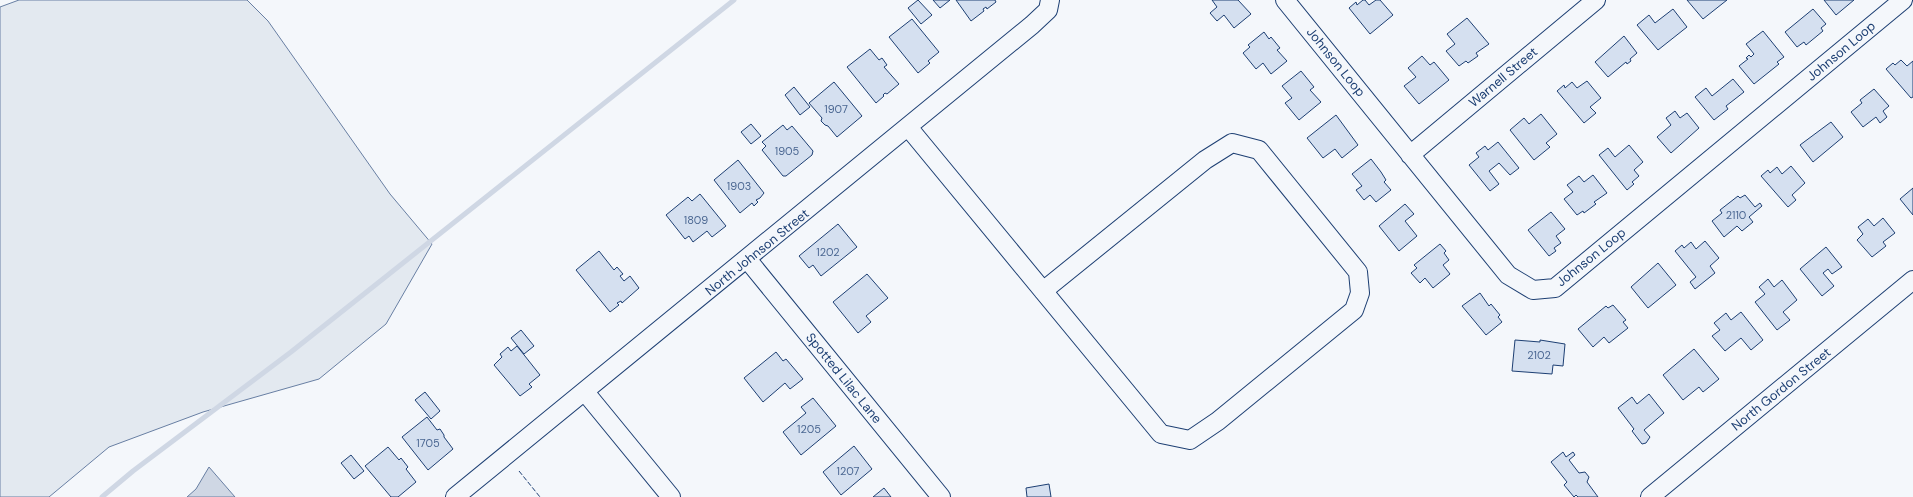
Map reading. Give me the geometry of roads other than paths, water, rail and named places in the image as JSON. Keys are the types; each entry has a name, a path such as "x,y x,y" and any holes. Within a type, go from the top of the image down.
{"street":[{"name":"North Johnson Street","path":"455,497 747,260 1032,25 1048,10 1050,0"},
{"name":"Warnell Street","path":"1410,155 1596,0"},
{"name":"Johnson Loop","path":"1288,1 1410,155 1508,275 1533,290 1555,288 1903,0"},
{"path":"908,127 1043,291 1161,434 1190,440 1218,421 1354,310 1360,292 1358,272 1259,150 1232,143 1205,160 1043,291"},
{"name":"Spotted Lilac Lane","path":"747,260 942,497"},
{"name":"North Gordon Street","path":"1650,497 1913,280"},
{"path":"585,392 670,497"}],"waterway":[{"path":"102,497 133,471 291,352 734,0"}]}
